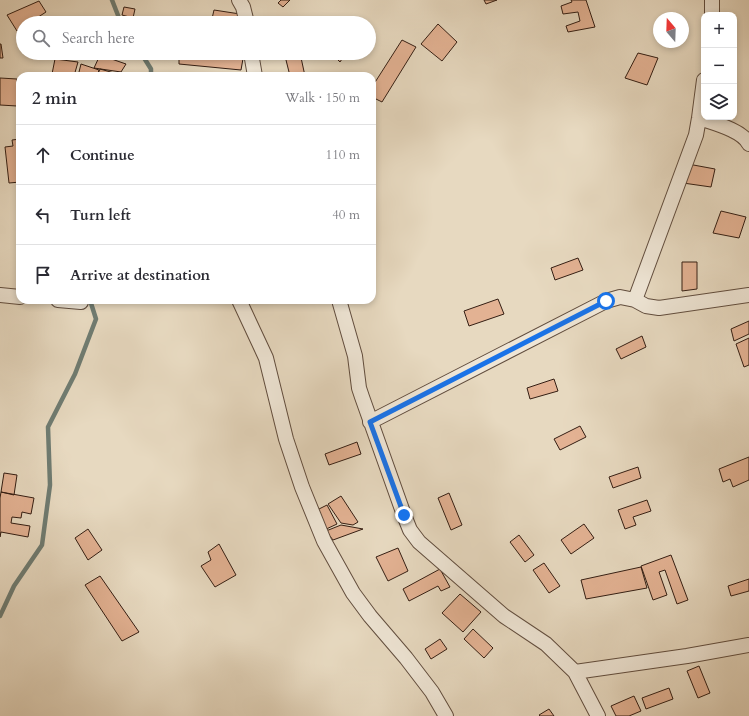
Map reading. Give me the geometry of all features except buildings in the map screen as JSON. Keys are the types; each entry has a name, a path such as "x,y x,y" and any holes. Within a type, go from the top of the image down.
{"street":[{"path":"239,0 245,16"},
{"path":"712,0 712,12"},
{"path":"252,60 254,72"},
{"path":"635,300 696,135 703,84"},
{"path":"699,118 739,133 748,141 749,144"},
{"path":"0,295 16,297"},
{"path":"370,422 606,301 620,297 635,300 646,306 659,308 749,296"},
{"path":"241,304 266,358 286,439 299,480 324,541 353,593 432,692 446,716"},
{"path":"340,304 356,356 359,388 410,530 419,542 504,616 546,644 575,672 598,716"},
{"path":"575,672 687,656 749,645"}],"waterway":[{"path":"112,0 118,16"},
{"path":"145,60 151,69 151,72"},
{"path":"0,616 14,586 42,545 50,485 48,427 75,374 96,319 91,304"}],"route":[{"path":"404,515 370,422 606,301"}]}
